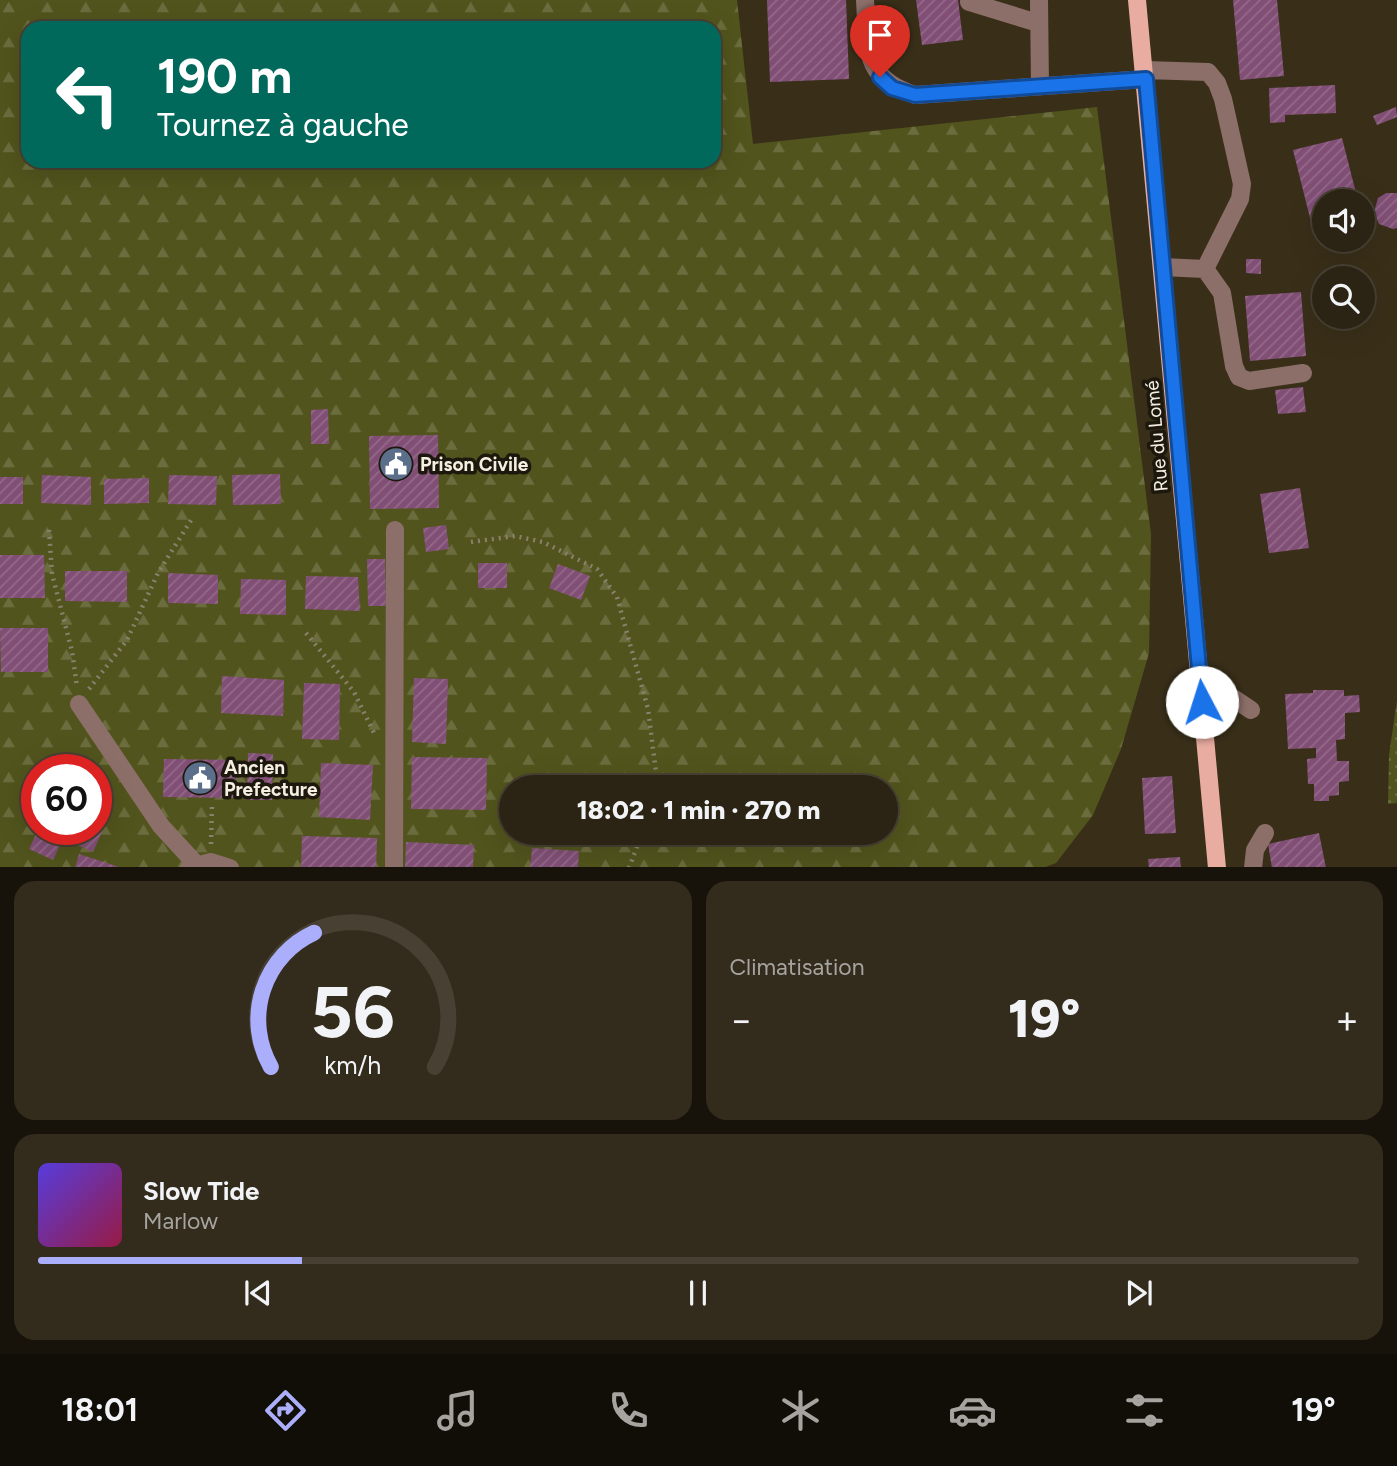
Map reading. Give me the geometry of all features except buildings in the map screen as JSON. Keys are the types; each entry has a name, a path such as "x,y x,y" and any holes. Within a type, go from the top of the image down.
{"main road":[{"name":"Rue du Lomé","path":"1137,0 1217,867"}],"street":[{"path":"865,0 870,61 880,77 892,88 915,95 1040,86 1145,74 1208,72 1217,83 1223,99 1242,184 1240,199 1205,270"},
{"path":"1039,0 1040,86"},
{"path":"969,2 1038,23"},
{"path":"1162,267 1205,270 1222,292 1234,366 1239,377 1249,381 1303,373"},
{"path":"394,867 396,530"},
{"path":"1199,675 1251,710"},
{"path":"79,704 161,826 198,865 230,867"},
{"path":"1253,867 1255,850 1265,833"}],"path":[{"path":"79,704 127,640 158,573 193,517"},
{"path":"49,530 52,574 72,651 79,704"},
{"path":"471,542 515,536 542,542 597,569 617,597 648,709 656,775"},
{"path":"306,633 354,692 379,742"},
{"path":"198,865 212,804"},
{"path":"629,867 637,845"}],"green space":[{"path":"0,0 737,0 753,144 1097,107 1151,534 1149,653 1121,749 1093,815 1056,863 1046,867 0,867"},
{"path":"1397,700 1397,803 1388,804 1389,755"}],"place":[{"name":"Prison Civile","path":"396,464"},
{"name":"Ancien Prefecture","path":"200,778"}],"route":[{"path":"880,77 892,88 915,95 1146,79 1202,702"}]}
